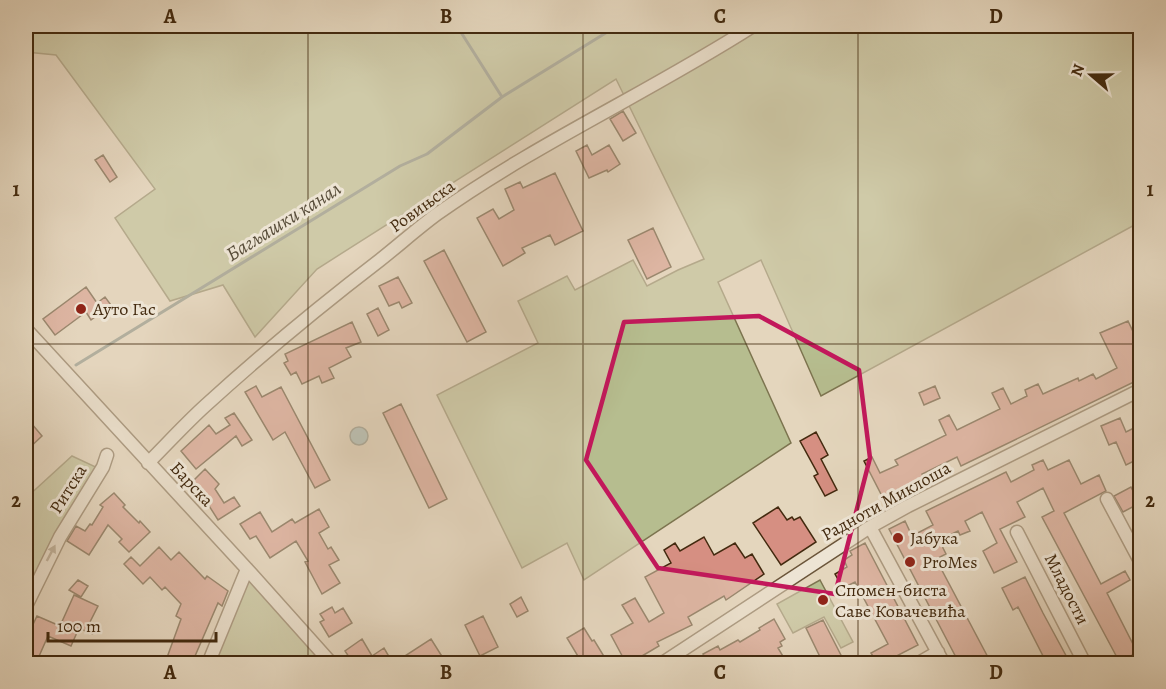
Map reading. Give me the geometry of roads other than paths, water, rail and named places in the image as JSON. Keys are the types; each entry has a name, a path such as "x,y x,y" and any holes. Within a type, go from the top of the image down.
{"street":[{"name":"Ровињска","path":"148,463 204,407 264,353 324,302 437,214 618,103 668,78 753,26"},
{"name":"Барска","path":"26,329 332,663"},
{"name":"Радноти Миклоша","path":"661,663 870,528 908,506 1140,390"},
{"name":"Ритска","path":"26,606 60,537 103,467 107,455"},
{"path":"1107,499 1140,561"},
{"path":"870,528 941,658 916,663"},
{"name":"Младости","path":"1017,532 1085,663"},
{"path":"208,663 247,569"},
{"path":"1135,663 1140,660"}],"water":[{"path":"359,427 365,430 368,436 365,442 359,445 353,442 350,436 353,430"}],"waterway":[{"name":"Багљашки канал","path":"457,26 502,97"},
{"name":"Багљашки канал","path":"76,365 400,166 427,154 502,97 617,26"}],"place":[{"name":"Ауто Гас","path":"81,309"},
{"name":"Јабука","path":"898,538"},
{"name":"ProMes","path":"910,562"},
{"name":"Спомен-биста Саве Ковачевића","path":"823,600"}]}
